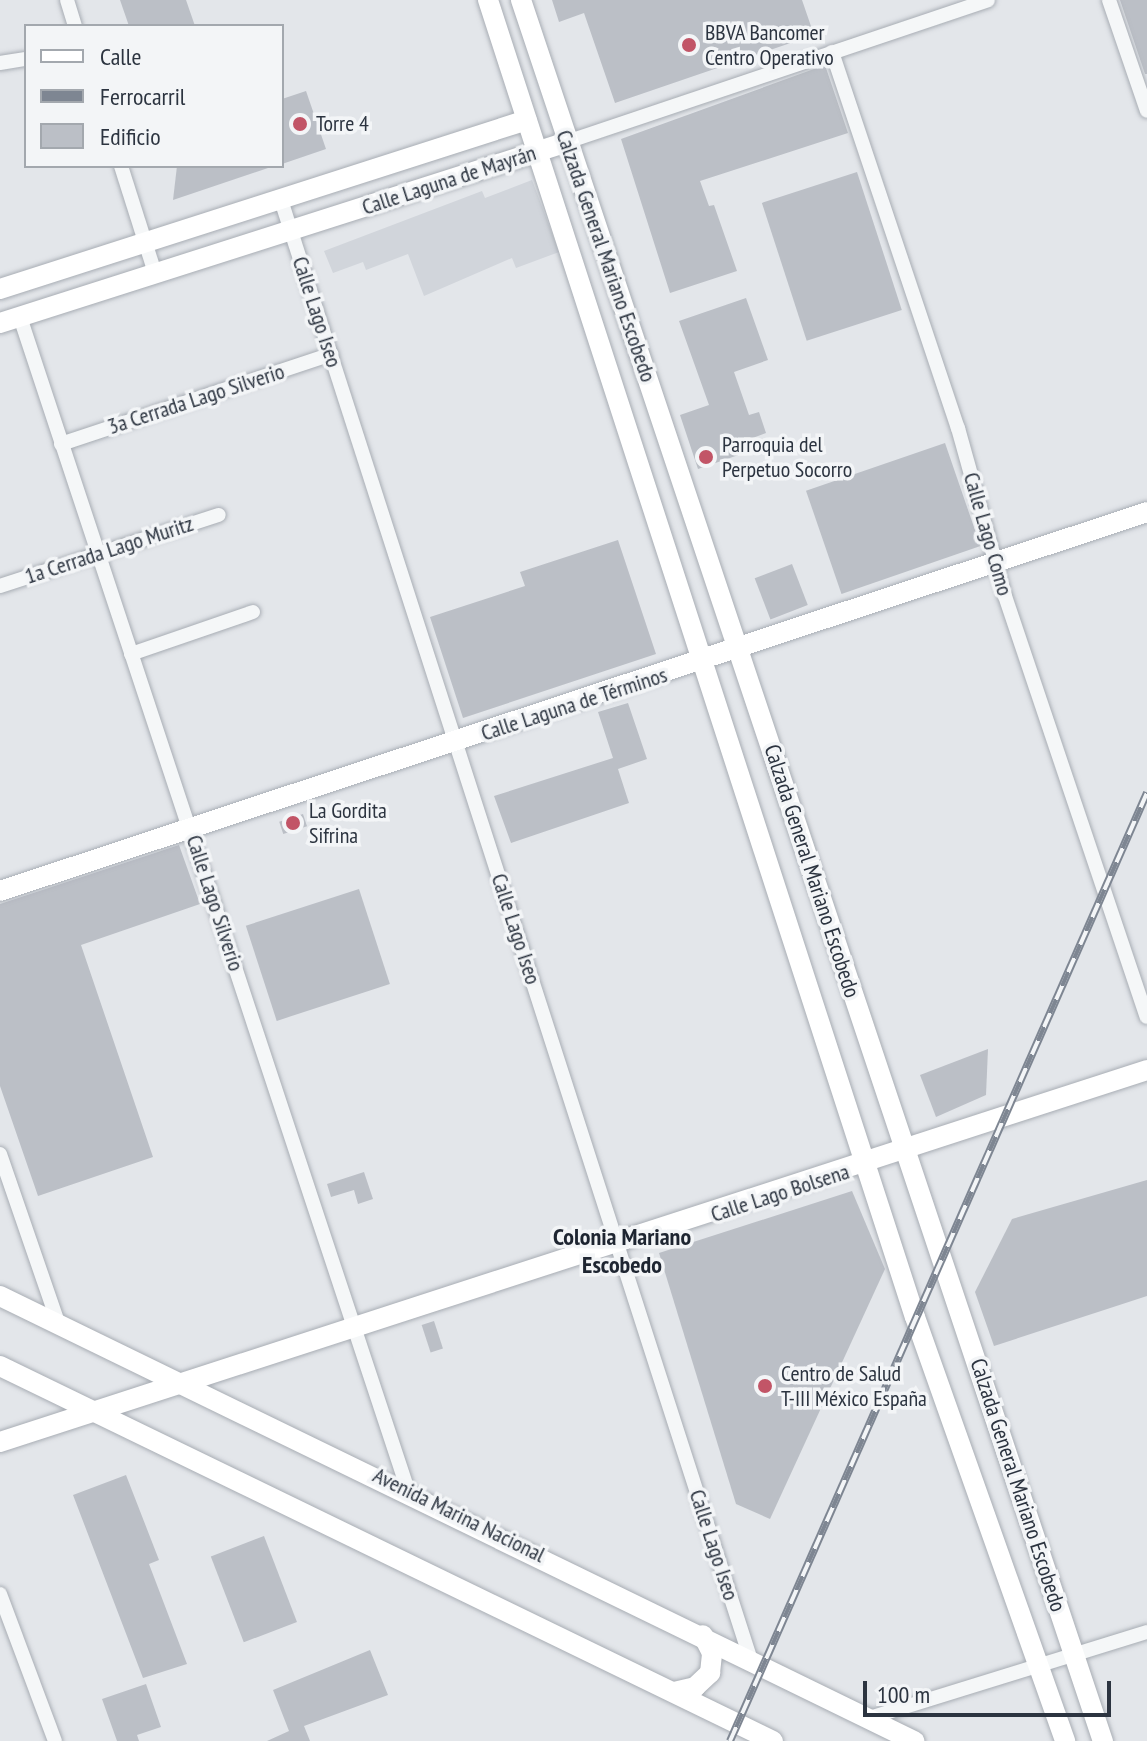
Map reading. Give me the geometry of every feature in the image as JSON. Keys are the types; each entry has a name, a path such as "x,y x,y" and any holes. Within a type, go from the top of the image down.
{"main road":[{"name":"Calzada General Mariano Escobedo","path":"488,0 868,1164 915,1317 1065,1741"},
{"name":"Calzada General Mariano Escobedo","path":"521,0 741,650 1103,1741"},
{"name":"Calle Laguna de Mayrán","path":"0,289 527,120"},
{"name":"Calle Laguna de Mayrán","path":"0,323 567,142"},
{"path":"374,170 384,201"},
{"name":"Calle Laguna de Términos","path":"0,891 741,650 1147,512"},
{"name":"Calle Lago Bolsena","path":"0,1442 908,1152 1147,1070"},
{"name":"Avenida Marina Nacional","path":"0,1296 408,1490 914,1741"},
{"path":"0,1366 91,1413 773,1741"},
{"path":"674,1692 695,1687 710,1673 712,1653 703,1635"},
{"path":"713,1711 712,1674 746,1655"}],"street":[{"path":"67,0 74,24"},
{"name":"Calle Laguna de Mayrán","path":"567,142 988,0"},
{"path":"1109,0 1147,111"},
{"name":"Calle Lago Como","path":"832,52 958,428 995,563 1147,1017"},
{"path":"0,63 24,59"},
{"path":"122,168 155,273"},
{"name":"Calle Lago Iseo","path":"281,200 618,1246 746,1655"},
{"name":"Calle Lago Silverio","path":"20,317 408,1490"},
{"name":"3a Cerrada Lago Silverio","path":"61,444 331,354"},
{"name":"1a Cerrada Lago Muritz","path":"0,586 219,515"},
{"path":"131,654 253,612"},
{"path":"0,1154 58,1322"},
{"path":"0,1594 55,1741"},
{"path":"869,1718 1040,1668 1147,1632"}],"shaded area":[{"path":"532,180 559,252 516,268 512,258 424,296 408,254 366,270 363,262 333,273 324,251 482,191 485,198"}],"building":[{"path":"120,0 186,0 194,24 128,24"},
{"name":"BBVA Bancomer Centro Operativo","path":"552,0 802,0 814,35 615,103 584,13 559,22"},
{"path":"1120,0 1147,0 1147,74 1145,74"},
{"path":"825,65 848,133 700,181 709,206 714,205 737,271 670,293 621,139"},
{"name":"Torre 4","path":"306,91 326,149 284,163 284,98"},
{"name":"Torre 4","path":"177,168 268,168 173,200"},
{"path":"857,172 902,310 807,341 762,203"},
{"path":"746,298 768,360 734,372 749,415 759,412 766,433 750,439 753,450 698,469 680,415 709,405 679,321"},
{"path":"945,443 980,546 841,594 806,491"},
{"path":"618,540 656,654 463,718 430,617 525,586 520,572"},
{"path":"792,564 808,605 770,619 755,578"},
{"path":"628,703 647,759 618,769 629,803 511,843 494,796 613,758 598,712"},
{"name":"La Gordita Sifrina","path":"303,814 307,826 283,834 279,822"},
{"path":"179,845 200,904 81,945 153,1157 38,1196 0,1086 0,904"},
{"path":"359,889 390,984 277,1021 246,926"},
{"path":"988,1049 986,1095 936,1117 920,1075"},
{"path":"364,1172 373,1199 358,1204 354,1190 331,1197 327,1184"},
{"path":"1147,1180 1147,1296 994,1346 975,1292 1012,1219"},
{"name":"Centro de Salud T-III México España","path":"852,1191 885,1269 770,1519 736,1504 659,1253"},
{"path":"434,1321 443,1349 431,1353 422,1325"},
{"path":"126,1475 159,1560 149,1564 187,1664 143,1678 73,1495"},
{"path":"264,1536 297,1622 244,1642 211,1556"},
{"path":"370,1650 388,1695 304,1726 310,1741 267,1741 289,1731 273,1690"},
{"path":"146,1684 161,1727 137,1735 139,1741 117,1741 102,1699"}],"railway":[{"path":"730,1741 1147,793"}],"place":[{"name":"BBVA Bancomer Centro Operativo","path":"689,45"},
{"name":"Torre 4","path":"300,124"},
{"name":"Parroquia del Perpetuo Socorro","path":"706,457"},
{"name":"La Gordita Sifrina","path":"293,823"},
{"name":"Centro de Salud T-III México España","path":"765,1386"}],"district":[{"name":"Colonia Mariano Escobedo","path":"622,1251"}]}
